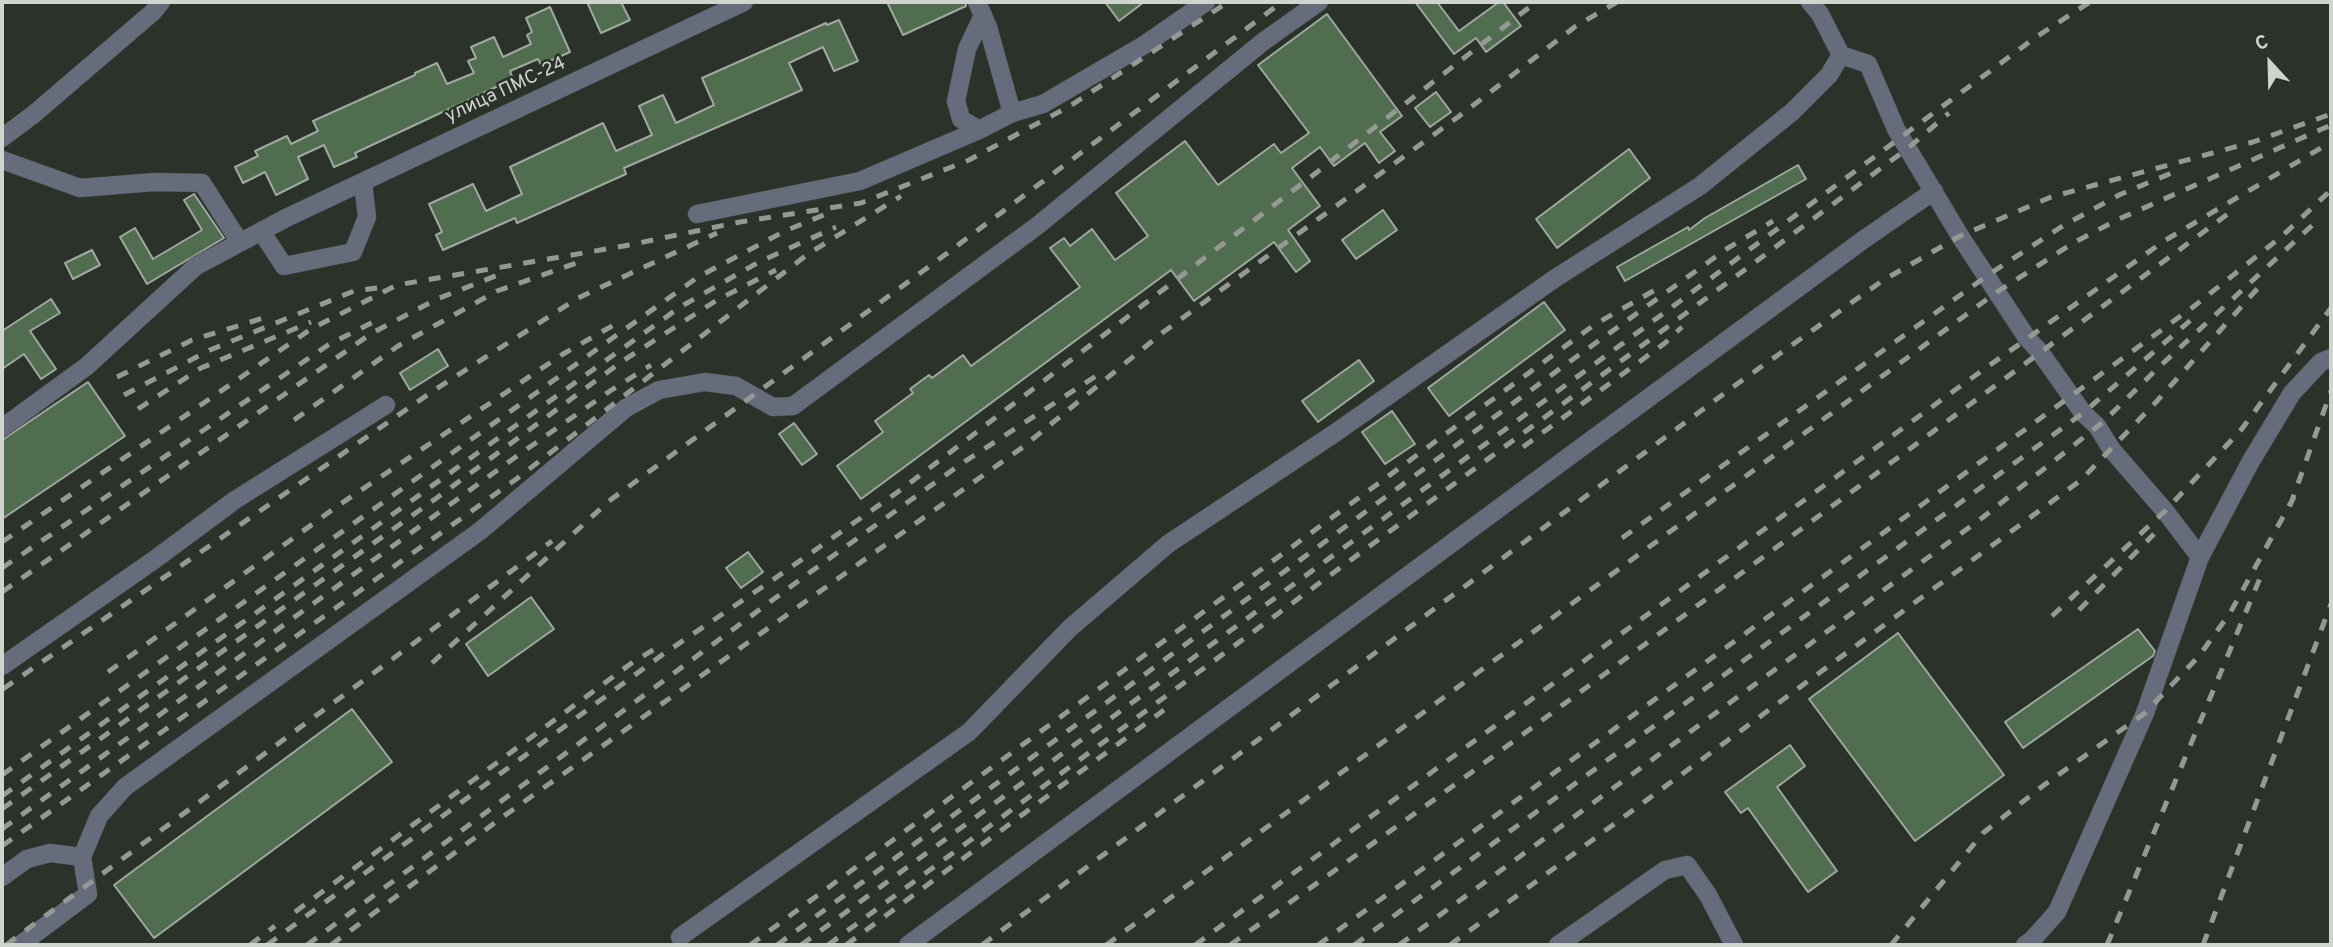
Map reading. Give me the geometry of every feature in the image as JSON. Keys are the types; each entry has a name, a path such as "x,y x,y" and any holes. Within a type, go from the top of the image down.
{"street":[{"path":"2,138 162,2"},
{"name":"улица ПМС-24","path":"2,428 87,366 196,266 286,218 744,2"},
{"path":"697,214 860,181 1012,113 1043,104 1144,45 1206,2"},
{"path":"20,945 88,894 82,857 99,816 125,787 480,531 626,408 659,390 705,382 736,386 773,407 793,406 1037,226 1264,41 1319,2"},
{"path":"1810,2 1820,14 1841,55 1868,64 1896,129 1960,236 2027,338 2083,413 2097,426 2112,450 2165,511 2200,557"},
{"path":"980,8 988,27 1012,113"},
{"path":"979,130 961,119 956,101 967,49 980,8"},
{"path":"680,937 969,732 1070,628 1168,544 1335,433 1554,279 1700,186 1792,112 1829,75 1841,55"},
{"path":"2,160 80,188 155,182 202,183 239,242"},
{"path":"261,231 284,266 353,252 367,218 363,181"},
{"path":"908,945 1863,240 1934,191"},
{"path":"2025,945 2057,912 2145,713 2200,557 2251,461 2292,393 2321,362 2331,358"},
{"path":"2,666 235,500 386,405"},
{"path":"2,877 27,859 50,853 82,857"},
{"path":"1558,945 1665,870 1687,866 1708,895 1734,945"}],"building":[{"path":"587,2 621,2 630,20 601,33"},
{"path":"887,2 966,2 966,6 903,35"},
{"path":"1105,2 1144,2 1119,21"},
{"path":"1415,2 1437,2 1459,31 1499,2 1503,2 1521,26 1486,52 1476,38 1454,54"},
{"path":"550,7 570,52 541,65 538,59 510,71 513,79 355,153 357,157 334,167 324,145 298,157 308,179 276,195 265,172 243,183 235,167 258,156 255,151 287,136 291,144 318,131 313,121 437,63 447,84 474,73 468,61 476,58 471,47 494,37 503,57 531,44 527,35 532,32 526,18"},
{"path":"1327,14 1402,116 1380,132 1395,151 1379,163 1365,143 1334,166 1320,147 1292,168 1320,206 1288,230 1310,261 1296,272 1274,242 1194,301 1171,270 861,499 837,466 883,432 875,421 913,393 910,389 929,375 932,378 963,355 971,366 1080,287 1050,248 1064,238 1070,246 1092,229 1115,260 1148,236 1116,193 1185,141 1218,185 1274,144 1281,153 1309,133 1258,65"},
{"path":"839,20 858,61 834,71 823,47 789,63 802,90 624,168 626,174 517,223 515,218 443,250 436,235 442,232 429,204 473,184 486,211 522,194 510,167 603,123 616,151 652,135 639,106 663,95 676,123 714,105 702,78 826,23 827,25"},
{"path":"1436,92 1451,112 1430,127 1415,108"},
{"path":"1629,149 1650,178 1557,248 1536,219"},
{"path":"1798,165 1806,179 1625,281 1617,267 1688,227 1689,230 1705,218"},
{"path":"194,194 224,238 147,284 120,237 135,228 153,259 202,230 184,200"},
{"path":"1383,210 1397,230 1356,259 1342,240"},
{"path":"92,250 100,265 73,279 65,263"},
{"path":"51,299 60,313 30,331 56,369 41,379 24,354 2,369 2,331"},
{"path":"1544,302 1565,330 1449,416 1428,388"},
{"path":"438,349 448,366 410,390 400,373"},
{"path":"1359,360 1374,381 1318,422 1302,401"},
{"path":"88,382 125,436 2,519 2,440"},
{"path":"1392,411 1415,444 1385,464 1362,432"},
{"path":"794,423 817,454 802,465 779,434"},
{"path":"748,552 763,572 741,588 726,568"},
{"path":"531,597 554,629 488,676 466,644"},
{"path":"2138,629 2155,651 2153,656 2023,748 2005,722"},
{"path":"1898,633 2004,775 1915,841 1809,699"},
{"path":"352,709 392,762 154,938 114,885"},
{"path":"1790,745 1805,766 1777,787 1837,871 1808,892 1748,808 1741,813 1725,792"}],"railway":[{"path":"2,542 311,329 397,285 624,246 740,222 861,203 969,160 1070,106 1228,2"},
{"path":"432,663 609,501 938,260 1282,2"},
{"path":"267,945 662,655 902,489 1536,2"},
{"path":"331,945 504,816 1023,447 1162,333 1458,117 1576,26 1617,2"},
{"path":"801,945 2036,37 2090,2"},
{"path":"828,945 1750,266 1908,148 1949,113"},
{"path":"982,945 1737,384 1882,281 1960,236 2051,197 2253,142 2331,114"},
{"path":"1106,945 1997,292 2073,243 2119,219 2331,125"},
{"path":"1195,945 1955,390 2164,241 2331,142"},
{"path":"1622,538 1988,275 2061,227 2119,195 2181,169"},
{"path":"1318,945 2193,307 2281,237 2331,190"},
{"path":"2,846 515,480 808,254 901,196"},
{"path":"1230,945 1438,797 2236,208"},
{"path":"2,775 698,277 785,231 826,214"},
{"path":"1399,945 1982,518 2103,422 2319,219"},
{"path":"777,945 1565,365 1728,248 1773,221"},
{"path":"2,796 680,307 759,262 836,227"},
{"path":"3,689 436,389 578,298 717,233"},
{"path":"294,420 398,346 497,291 585,260"},
{"path":"2,809 438,497 624,360 717,300 776,270"},
{"path":"2,592 372,333 437,299 503,273"},
{"path":"124,395 210,350 354,291 385,287"},
{"path":"1450,945 2081,480 2157,401 2258,288"},
{"path":"750,945 1594,325 1655,290"},
{"path":"2052,616 2165,511 2241,430 2331,308"},
{"path":"117,377 192,340 270,316"},
{"path":"2,568 328,345 381,318"},
{"path":"1354,945 2083,413 2192,319"},
{"path":"138,409 201,368 311,322"},
{"path":"108,672 339,505 563,354 619,322"},
{"path":"1523,447 1665,343 1682,327"},
{"path":"2,829 517,456 651,365"},
{"path":"307,945 805,576 961,464 1099,374"},
{"path":"2290,506 2331,391"},
{"path":"1891,945 1983,833 2044,785 2145,713 2199,656 2230,613 2294,497"},
{"path":"2079,610 2154,534"},
{"path":"6,945 552,541"},
{"path":"2107,945 2263,571"},
{"path":"2203,945 2331,604"},
{"path":"295,912 633,662 660,646"},
{"path":"846,945 1164,710"},
{"path":"250,945 275,926"}]}
